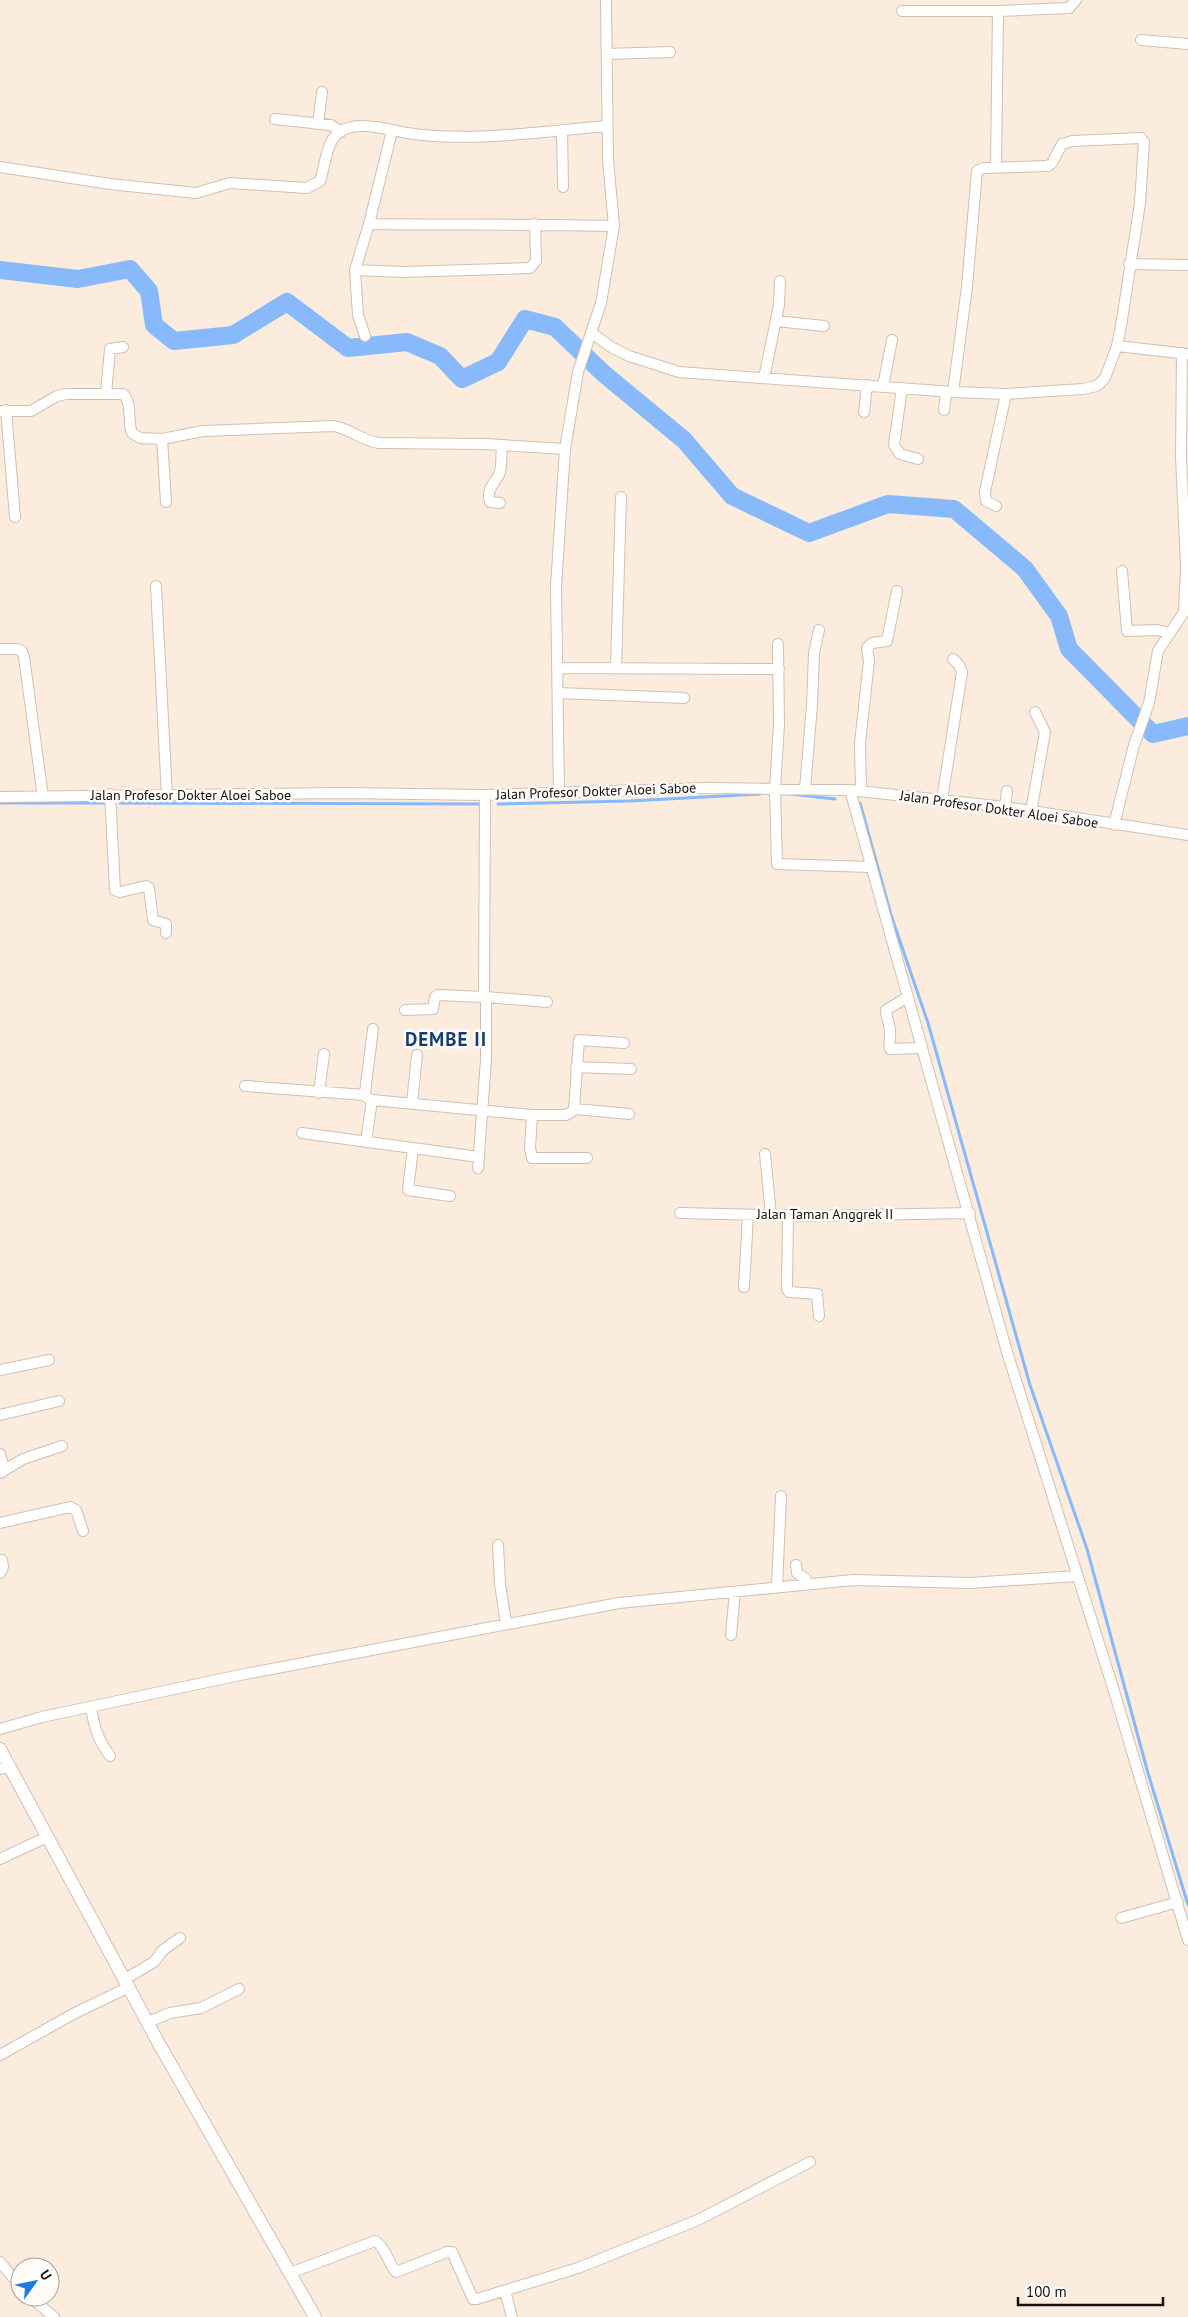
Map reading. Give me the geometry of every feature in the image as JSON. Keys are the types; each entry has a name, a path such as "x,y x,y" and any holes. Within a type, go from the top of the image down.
{"main road":[{"path":"0,1749 5,1768 47,1837 148,2022 315,2317"}],"street":[{"path":"559,794 556,587 565,449 578,372 592,333 607,276 614,226 608,126 606,0"},
{"path":"902,10 998,11 1069,8 1076,0"},
{"path":"996,167 998,11"},
{"path":"1141,40 1188,44"},
{"path":"607,54 670,52"},
{"path":"318,124 322,92"},
{"path":"275,119 331,125 341,132"},
{"path":"0,167 110,184 196,194 230,183 307,188 320,180 330,146 336,134 365,126 383,127 415,135 459,135 608,126"},
{"path":"365,336 358,315 355,270 369,224 392,130"},
{"path":"562,130 563,187"},
{"path":"592,333 611,347 658,367 709,376 764,378 950,392 1006,394 1083,390 1097,386 1105,378 1117,346 1140,203 1144,142 1141,138 1072,141 1062,144 1052,163 1048,166 996,167 983,168 977,171 967,287 950,392 944,410"},
{"path":"369,224 614,226"},
{"path":"355,270 403,272 530,268 536,261 534,224"},
{"path":"1130,264 1188,265"},
{"path":"764,378 776,320 780,282"},
{"path":"776,320 824,326"},
{"path":"883,386 892,340"},
{"path":"1114,825 1134,745 1149,703 1158,650 1180,620 1186,607 1185,354 1117,346"},
{"path":"106,394 110,349 124,347"},
{"path":"864,412 867,385"},
{"path":"902,388 894,445 900,454 918,458"},
{"path":"15,517 3,411 31,410 57,396 66,394 123,394 127,398 128,420 132,434 135,437 162,439 203,432 333,426 343,427 367,441 378,443 565,449"},
{"path":"996,506 986,501 985,492 1006,394"},
{"path":"162,439 166,502"},
{"path":"500,503 490,502 488,498 493,480 500,472 502,446"},
{"path":"616,668 620,497"},
{"path":"1122,571 1127,631 1157,630 1169,633"},
{"path":"156,586 168,796"},
{"path":"861,790 860,743 869,661 867,648 872,643 887,641 897,591"},
{"path":"805,789 812,705 813,663 819,630"},
{"path":"778,644 777,864 871,867"},
{"path":"0,649 17,649 22,651 24,657 43,797"},
{"path":"942,800 962,672 959,665 952,659"},
{"path":"557,668 779,669"},
{"path":"558,693 684,698"},
{"path":"1031,812 1045,732 1035,712"},
{"name":"Jalan Profesor Dokter Aloei Saboe","path":"0,797 110,794 168,796 344,793 485,795 707,788 861,790 1006,807 1188,835"},
{"path":"850,790 970,1213 1007,1352 1178,1902 1188,1940"},
{"path":"1006,791 1006,807"},
{"path":"110,794 115,890 120,892 146,886 149,888 153,920 166,924 166,933"},
{"path":"478,1168 482,1112 485,997 485,795"},
{"path":"406,1010 433,1010 435,997 438,995 547,1002"},
{"path":"908,997 886,1010 886,1019 890,1032 888,1043 890,1049 922,1048"},
{"path":"366,1142 373,1029"},
{"path":"574,1110 579,1040 624,1042"},
{"path":"319,1093 324,1054"},
{"path":"412,1103 417,1055"},
{"path":"576,1067 631,1069"},
{"path":"245,1086 532,1116 566,1116 574,1110 629,1114"},
{"path":"532,1116 530,1148 532,1158 587,1158"},
{"path":"302,1133 479,1157"},
{"path":"413,1148 408,1190 450,1196"},
{"path":"765,1154 771,1215"},
{"name":"Jalan Taman Anggrek II","path":"680,1213 788,1215 970,1213"},
{"path":"744,1288 748,1215"},
{"path":"788,1215 787,1289 789,1292 817,1294 819,1316"},
{"path":"0,1370 49,1360"},
{"path":"0,1415 59,1401"},
{"path":"0,1454 2,1471 23,1459 62,1446"},
{"path":"777,1587 781,1496"},
{"path":"0,1523 70,1507 76,1510 83,1532"},
{"path":"498,1545 506,1623"},
{"path":"0,1573 4,1566 2,1560"},
{"path":"796,1565 797,1573 806,1579 808,1584"},
{"path":"0,1729 42,1717 245,1674 619,1603 854,1580 979,1583 1077,1576"},
{"path":"731,1635 735,1592"},
{"path":"91,1707 94,1728 99,1741 110,1756"},
{"path":"0,1859 47,1837"},
{"path":"1121,1918 1178,1902"},
{"path":"0,2055 127,1983 180,1938"},
{"path":"148,2022 170,2013 201,2008 238,1989"},
{"path":"290,2273 375,2241 379,2243 396,2272 447,2252 452,2252 473,2299 578,2268 698,2220 810,2162"},
{"path":"0,2262 10,2274"},
{"path":"505,2291 512,2317"},
{"path":"42,2307 54,2317"}],"waterway":[{"path":"0,270 78,279 130,269 149,291 154,325 174,341 233,335 287,302 348,348 407,342 440,356 462,379 498,362 525,319 555,327 603,373 684,440 732,496 809,533 888,504 954,509 1025,569 1059,616 1069,649 1153,734 1188,726"},
{"path":"498,804 630,801 760,794"},
{"path":"790,794 835,799"},
{"path":"0,803 108,803"},
{"path":"120,803 481,804"},
{"path":"860,803 891,915 928,1023 1030,1385 1087,1549 1148,1773 1188,1905"}],"district":[{"name":"DEMBE II","path":"446,1039"}]}
